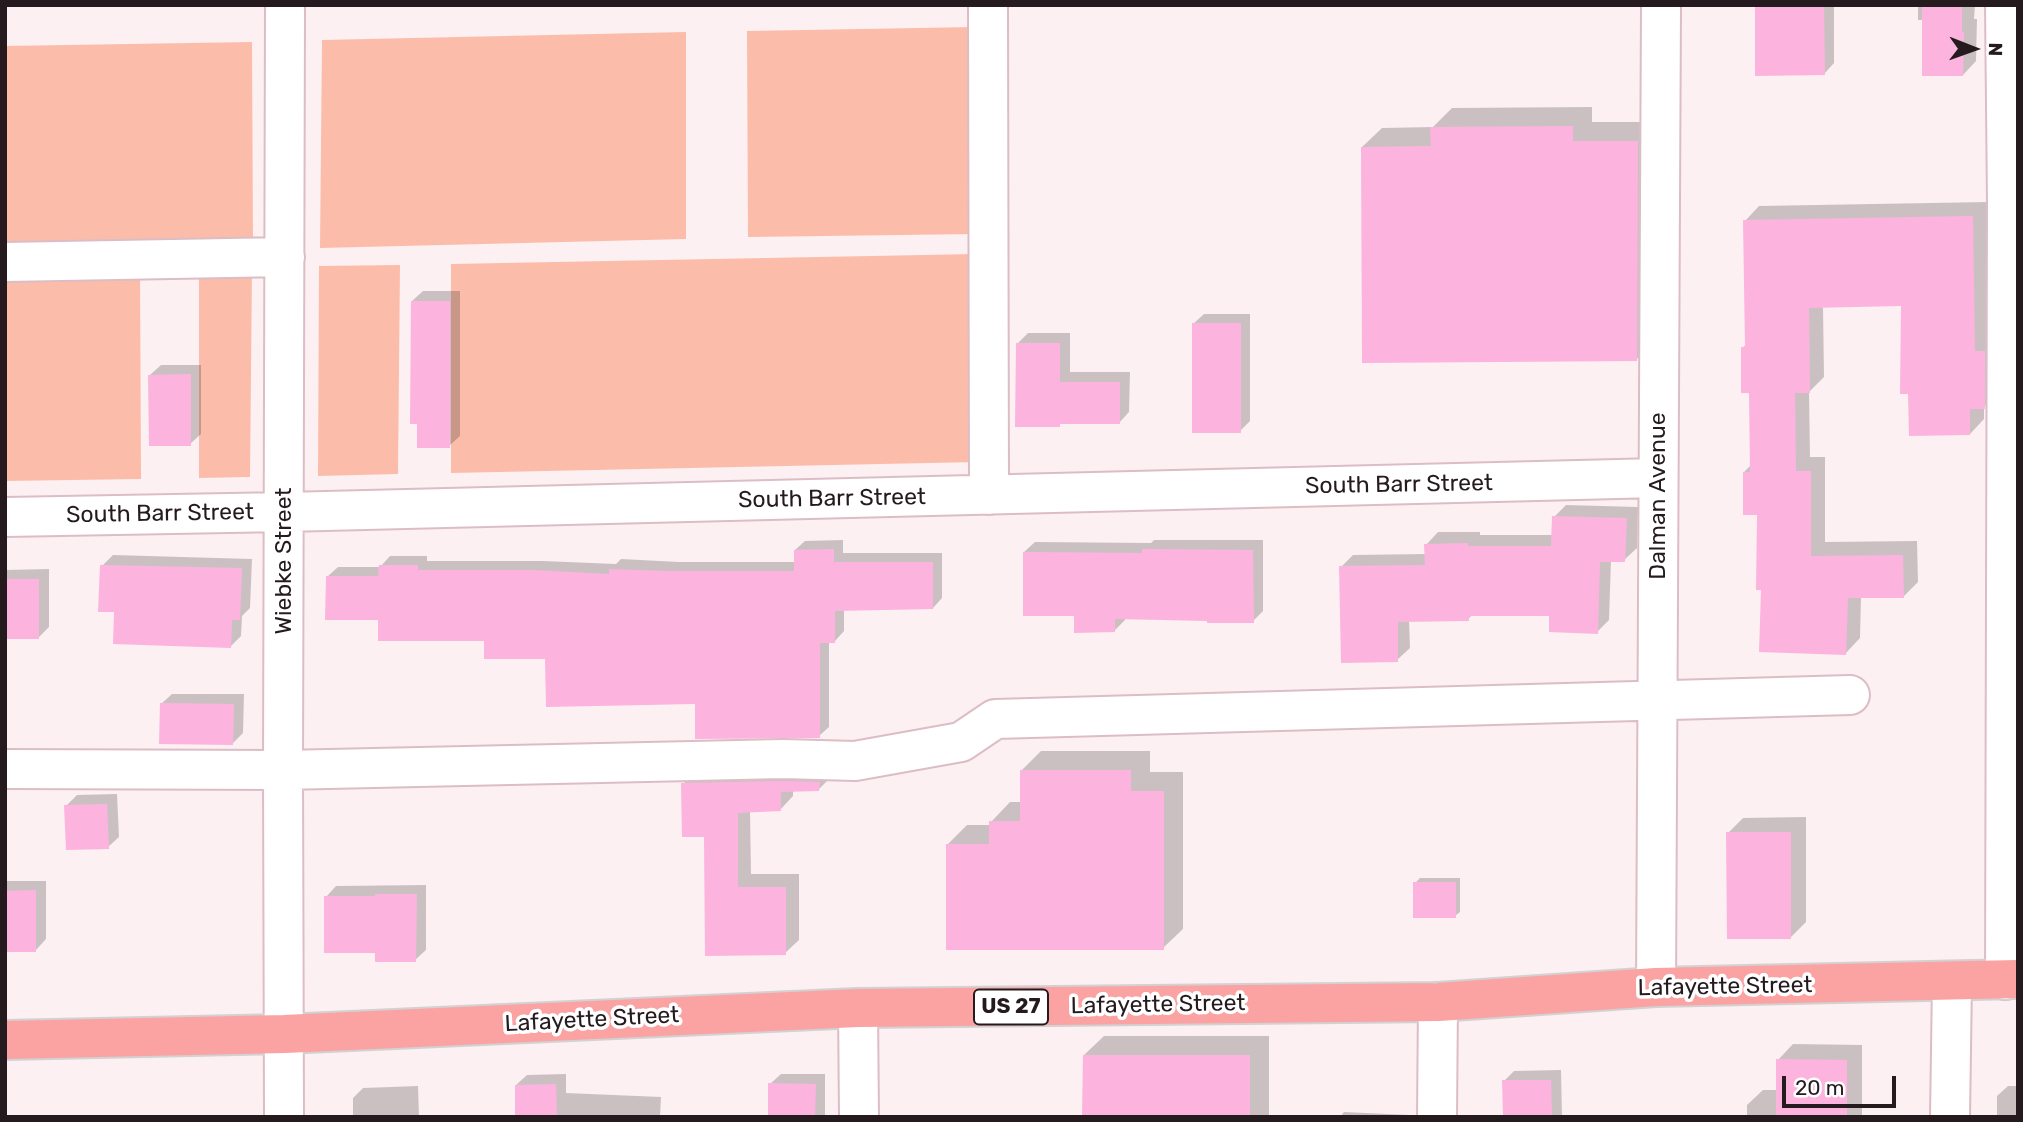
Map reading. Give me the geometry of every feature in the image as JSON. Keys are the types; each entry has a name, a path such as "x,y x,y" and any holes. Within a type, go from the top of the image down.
{"highway":[{"name":"Lafayette Street","path":"5,1040 284,1034 858,1008 1438,1002 1656,987 2011,980"}],"street":[{"name":"Wiebke Street","path":"284,1117 285,5"},
{"path":"988,5 989,495"},
{"name":"Dalman Avenue","path":"1656,987 1661,5"},
{"path":"2005,5 2011,980"},
{"path":"5,262 285,257"},
{"name":"South Barr Street","path":"5,517 1658,478"},
{"path":"5,769 283,769 769,760 855,761 961,742 995,719 1850,695"},
{"path":"1950,1117 1952,982"},
{"path":"1437,1117 1438,1002"},
{"path":"858,1008 859,1117"}],"shaded area":[{"path":"975,27 976,234 748,237 747,31"},
{"path":"686,32 686,239 320,248 322,40"},
{"path":"252,42 253,244 5,249 5,46"},
{"path":"976,254 977,462 451,473 451,264"},
{"path":"400,265 398,474 318,476 319,266"},
{"path":"140,268 141,479 5,481 5,271"},
{"path":"199,268 252,268 250,477 199,478"}],"building":[{"path":"1755,5 1824,5 1825,75 1755,76"},
{"path":"1922,5 1962,5 1963,76 1922,76"},
{"path":"1573,126 1573,141 1638,141 1637,361 1362,363 1361,147 1431,146 1430,127"},
{"path":"1973,216 1975,351 1985,351 1985,409 1970,409 1970,435 1909,436 1908,394 1900,394 1901,306 1809,308 1810,393 1795,393 1796,471 1811,471 1811,556 1903,555 1904,598 1848,598 1846,655 1759,652 1761,590 1756,590 1757,515 1743,515 1743,472 1750,472 1749,393 1741,393 1741,347 1745,347 1743,220"},
{"path":"411,301 450,301 450,448 417,448 417,424 410,424"},
{"path":"1192,323 1241,323 1241,433 1192,433"},
{"path":"1016,343 1060,343 1060,382 1120,382 1120,424 1015,427"},
{"path":"191,374 191,446 149,446 148,375"},
{"path":"1552,516 1627,518 1625,562 1600,562 1598,634 1549,632 1549,616 1469,616 1469,621 1398,622 1398,662 1341,663 1339,566 1425,565 1424,544 1551,546"},
{"path":"834,549 834,562 933,562 933,609 835,611 835,643 820,643 820,738 695,739 695,704 546,707 545,659 484,659 484,641 378,641 378,620 325,620 326,576 378,576 379,565 418,565 418,570 532,570 609,574 609,569 794,571 794,550"},
{"path":"1142,549 1253,550 1254,623 1115,619 1115,632 1074,633 1074,616 1023,616 1023,552 1142,553"},
{"path":"100,565 242,568 240,620 232,620 231,648 113,644 114,612 98,612"},
{"path":"5,579 39,579 39,639 5,639"},
{"path":"160,703 234,704 233,745 159,744"},
{"path":"1020,770 1131,770 1131,791 1164,791 1164,950 946,950 946,844 989,844 989,821 1020,821"},
{"path":"820,782 819,791 781,792 781,811 738,813 738,887 786,887 786,955 705,956 704,837 682,837 681,783"},
{"path":"107,804 109,849 66,850 64,805"},
{"path":"1726,832 1791,832 1791,939 1727,939"},
{"path":"1413,882 1456,882 1456,918 1413,918"},
{"path":"36,890 36,952 5,952 5,891"},
{"path":"417,894 416,962 375,962 375,953 324,953 324,896"},
{"path":"1083,1055 1250,1055 1250,1117 1082,1117"},
{"path":"1776,1059 1847,1060 1847,1117 1776,1117"},
{"path":"1502,1080 1551,1080 1552,1117 1503,1117"},
{"path":"768,1083 816,1084 815,1117 768,1117"},
{"path":"556,1084 557,1117 515,1117 515,1085"}]}
